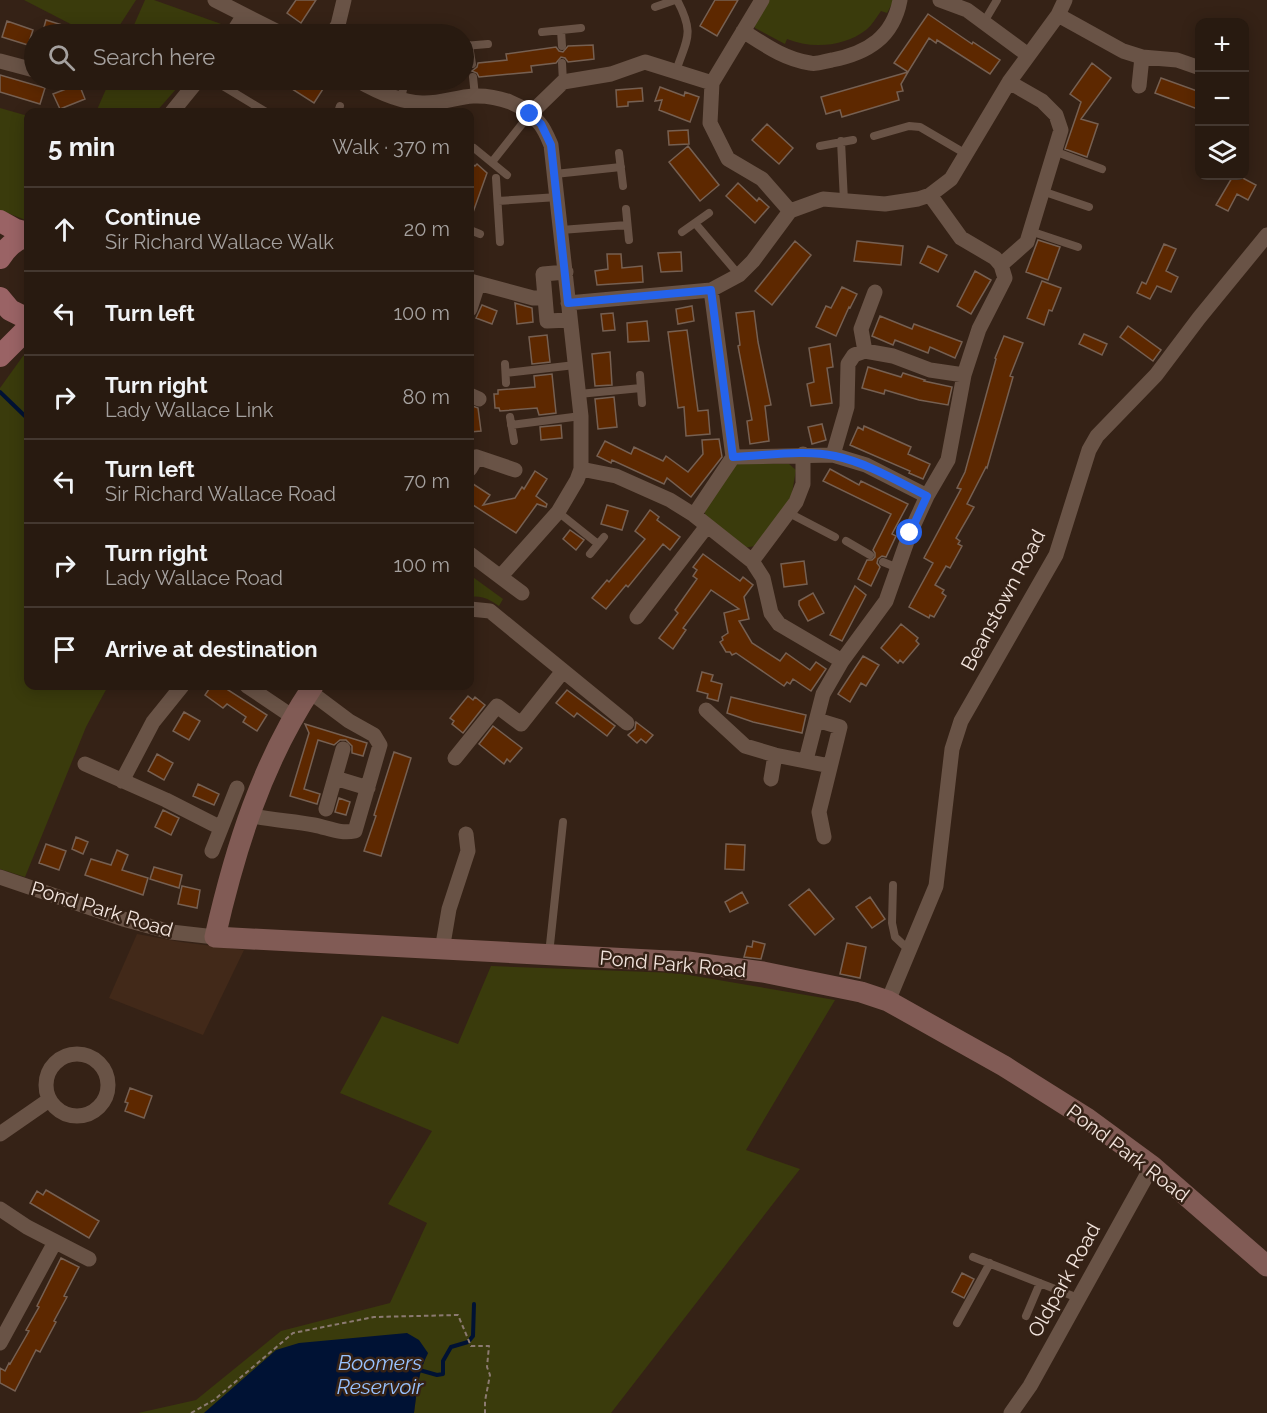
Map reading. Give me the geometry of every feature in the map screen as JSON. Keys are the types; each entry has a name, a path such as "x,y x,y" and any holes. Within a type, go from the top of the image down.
{"main road":[{"path":"0,221 24,233"},
{"path":"0,258 14,242 24,237"},
{"path":"0,298 10,310 24,317"},
{"path":"0,356 24,332"},
{"path":"215,938 249,815 263,777 293,717 310,690"},
{"name":"Pond Park Road","path":"215,938 688,962 763,972 861,992 888,1001 1004,1066 1088,1119 1152,1166 1267,1266"}],"street":[{"path":"215,0 262,24"},
{"path":"338,24 344,0"},
{"path":"762,0 712,82 710,123 728,159 762,179 789,211"},
{"path":"743,31 780,55 812,64 830,61 848,57 875,44 897,17 900,0"},
{"path":"940,0 967,10 1028,55"},
{"path":"568,303 711,290 739,275 753,261 789,211 823,199 885,204 930,195 951,179 1009,82 1058,15 1065,0"},
{"path":"238,24 244,15"},
{"path":"1058,15 1123,51 1142,57 1177,60 1195,66"},
{"path":"1139,86 1142,57"},
{"path":"0,61 24,67"},
{"path":"530,114 563,82 611,74 645,62 712,82"},
{"path":"1001,265 1027,242 1060,130 1056,115 1041,101 1009,82"},
{"path":"175,108 190,90"},
{"path":"375,90 400,106 475,96 498,98 516,104 530,114 541,124 551,145 579,394 581,469 558,512 501,576"},
{"path":"806,760 823,694 842,661 886,601 910,533 927,496 948,460 964,375 979,328 1005,278 1001,265 995,258 961,238 930,195"},
{"name":"Beanstown Road","path":"888,1001 936,886 952,749 961,721 1056,555 1089,450 1097,436 1156,375 1267,235"},
{"path":"566,272 543,274 544,298 547,321 570,320"},
{"path":"474,283 533,298 544,298"},
{"path":"694,515 733,457 711,290"},
{"path":"865,351 861,329 875,292"},
{"path":"833,455 847,406 848,364 854,355 865,351 893,356 930,370 964,375"},
{"path":"752,561 789,513 803,484 803,454"},
{"path":"733,457 833,455 866,465 927,496"},
{"path":"474,462 477,457 515,470"},
{"path":"581,469 616,476 670,500 694,515 752,561 763,578 771,614 779,624 842,661"},
{"path":"636,617 707,526"},
{"path":"474,557 522,593"},
{"path":"474,610 490,612 627,723"},
{"path":"455,758 497,706 521,724 563,671"},
{"path":"122,781 153,722 179,690"},
{"path":"254,690 293,717"},
{"path":"249,815 315,825 344,833 355,831 380,745 374,735 349,721 313,690"},
{"path":"706,710 745,746 775,755 830,766"},
{"path":"817,720 840,727 819,812 824,837"},
{"path":"326,809 343,749"},
{"path":"771,779 775,755"},
{"path":"85,764 166,800 221,828"},
{"path":"335,778 368,788"},
{"path":"212,851 237,788"},
{"path":"442,950 449,909 468,851 466,834"},
{"name":"Pond Park Road","path":"0,877 123,919 171,932 215,938"},
{"path":"76,1053 86,1055 97,1060 105,1070 109,1083 106,1097 101,1107 88,1115 79,1117 65,1115 49,1100 46,1087 48,1072 66,1055 76,1053"},
{"path":"0,1134 49,1100"},
{"name":"Oldpark Road","path":"1011,1413 1030,1386 1152,1166"},
{"path":"0,1209 27,1227 89,1259"},
{"path":"0,1343 55,1242"}],"lane":[{"path":"655,7 676,0 687,18 689,32 676,71"},
{"path":"984,22 997,0"},
{"path":"542,32 581,28"},
{"path":"561,30 562,46"},
{"path":"474,45 488,44"},
{"path":"562,63 563,82"},
{"path":"474,86 475,96"},
{"path":"230,90 259,108"},
{"path":"400,106 403,90"},
{"path":"492,162 530,114"},
{"path":"874,136 909,126 920,128 966,154"},
{"path":"820,146 853,140"},
{"path":"841,141 844,201"},
{"path":"474,148 507,175"},
{"path":"1054,151 1102,169"},
{"path":"619,153 623,186"},
{"path":"555,174 621,167"},
{"path":"496,178 501,242"},
{"path":"1042,190 1089,207"},
{"path":"498,201 558,197"},
{"path":"626,209 629,240"},
{"path":"682,232 709,213"},
{"path":"695,223 739,275"},
{"path":"561,230 627,225"},
{"path":"1030,231 1078,247"},
{"path":"474,232 480,234"},
{"path":"505,364 506,383"},
{"path":"506,373 575,365"},
{"path":"639,375 642,403"},
{"path":"579,394 641,388"},
{"path":"514,441 511,421 581,416"},
{"path":"558,512 601,541 590,554"},
{"path":"789,513 835,537"},
{"path":"846,541 870,555"},
{"path":"883,562 899,569"},
{"path":"549,955 563,822"},
{"path":"893,885 892,923 895,937 910,951"},
{"path":"973,1257 1077,1298"},
{"path":"957,1323 990,1263"},
{"path":"1026,1316 1040,1283"}],"path":[{"path":"191,1413 214,1400 293,1333 374,1317 458,1315 471,1346 489,1346 487,1366 490,1375 485,1413"}],"shaded area":[{"path":"24,0 136,0 120,24 71,24"},
{"path":"145,0 154,0 221,24 134,24"},
{"path":"767,0 894,0 887,13 881,11 868,28 857,36 838,43 817,45 787,39 785,44 755,28 754,23"},
{"path":"106,90 175,90 160,108 98,108"},
{"path":"0,108 24,115 24,219 0,210"},
{"path":"23,356 24,690 106,690 86,727 25,877 0,869 0,388"},
{"path":"737,463 789,464 796,470 792,493 787,505 755,546 744,548 705,520 705,506"},
{"path":"474,578 503,599 499,606 485,598 474,597"},
{"path":"137,934 244,950 203,1035 109,998"},
{"path":"491,966 677,973 835,1000 746,1150 800,1169 611,1413 414,1413 420,1375 428,1353 227,1394 204,1413 138,1413 196,1400 281,1331 390,1303 427,1223 388,1204 432,1131 340,1093 382,1016 458,1044"}],"water":[{"name":"Boomers Reservoir","path":"407,1333 419,1340 428,1353 420,1375 414,1413 204,1413 276,1350 299,1343"}],"building":[{"path":"296,0 316,0 301,23 287,13"},
{"path":"715,0 738,0 717,36 700,26"},
{"path":"928,14 1000,60 990,74 937,40 936,43 929,38 908,72 894,63"},
{"path":"46,20 59,24 45,24"},
{"path":"7,21 24,27 24,44 2,37"},
{"path":"593,45 594,59 568,62 561,57 556,63 531,66 532,72 479,77 474,72 478,63 507,60 506,54 556,47 563,52 568,46"},
{"path":"1092,63 1111,78 1081,119 1098,124 1087,157 1065,149 1081,102 1070,94"},
{"path":"908,72 901,84 903,91 897,92 899,100 842,117 840,110 826,114 821,97"},
{"path":"0,75 24,82 24,90 44,90 40,104 0,92"},
{"path":"1161,78 1195,90 1195,108 1155,93"},
{"path":"660,87 684,96 685,92 699,97 690,122 659,110 662,100 655,101"},
{"path":"642,88 643,101 628,102 628,106 617,107 616,90"},
{"path":"63,90 81,90 85,99 60,108 53,94"},
{"path":"294,90 322,90 314,103"},
{"path":"767,124 793,148 779,164 752,140"},
{"path":"688,130 689,144 669,145 668,131"},
{"path":"688,146 719,185 700,201 669,162"},
{"path":"477,164 487,173 474,210 474,165"},
{"path":"1231,180 1247,180 1256,185 1248,200 1237,194 1228,211 1216,205"},
{"path":"738,183 757,201 759,198 769,207 755,223 726,196"},
{"path":"1038,240 1060,247 1048,280 1026,272"},
{"path":"795,241 811,255 772,305 755,291"},
{"path":"857,241 903,246 901,265 854,261"},
{"path":"1164,244 1176,249 1166,271 1178,277 1171,292 1157,286 1150,299 1137,293 1142,282 1146,284"},
{"path":"928,246 947,255 938,272 920,263"},
{"path":"681,252 682,271 661,272 658,253"},
{"path":"607,254 621,254 622,268 642,266 643,282 597,285 595,271 608,269"},
{"path":"975,271 991,280 971,314 957,306"},
{"path":"1042,281 1061,288 1044,325 1027,318"},
{"path":"842,287 857,294 836,336 816,327 826,306 831,308"},
{"path":"515,303 532,308 533,322 517,324"},
{"path":"482,305 497,311 492,324 476,318"},
{"path":"692,306 694,321 678,324 676,309"},
{"path":"754,311 771,405 765,406 769,441 750,444 747,421 752,420 738,346 740,345 736,313"},
{"path":"613,313 615,330 603,331 601,314"},
{"path":"880,316 912,329 914,324 962,342 955,358 930,347 928,353 895,340 893,345 872,336"},
{"path":"647,321 649,341 628,342 627,323"},
{"path":"1128,326 1161,350 1153,361 1120,337"},
{"path":"687,330 698,411 708,410 710,434 686,436 684,407 678,408 668,332"},
{"path":"1084,334 1107,344 1102,355 1079,344"},
{"path":"547,335 550,362 532,364 529,337"},
{"path":"1004,336 1023,343 1010,376 1013,377 987,468 967,504 974,507 956,538 960,541 958,544 962,546 950,568 946,566 935,585 944,590 942,593 946,596 934,617 930,615 929,618 909,607 933,563 924,558 961,489 957,488 965,472 995,358"},
{"path":"830,344 833,367 827,368 832,403 811,406 807,384 814,382 809,348"},
{"path":"610,352 612,385 595,386 592,354"},
{"path":"868,367 901,377 903,373 924,381 952,387 948,405 919,400 885,390 884,394 862,388"},
{"path":"552,374 556,413 539,415 537,408 500,411 499,408 495,408 494,394 498,394 498,390 535,387 534,376"},
{"path":"614,397 617,427 598,429 595,399"},
{"path":"474,406 478,408 481,431 474,432"},
{"path":"822,424 826,440 812,444 808,427"},
{"path":"561,425 562,438 541,440 540,427"},
{"path":"864,426 911,447 908,454 930,464 923,479 850,445 858,427 863,430"},
{"path":"719,439 722,457 691,497 667,478 664,484 612,460 611,463 597,456 605,441 631,454 634,447 663,461 666,456 688,472 703,454 702,440"},
{"path":"830,469 859,485 861,481 908,504 892,534 896,536 886,557 882,556 878,559 877,563 880,567 871,586 858,579 867,560 875,557 873,550 891,514 823,481"},
{"path":"535,471 547,479 536,496 547,504 546,507 537,504 516,533 474,506 474,485 490,495 483,505 515,498 522,487 524,489"},
{"path":"607,505 628,511 622,530 601,524"},
{"path":"650,510 659,517 657,520 680,537 670,550 663,544 628,587 626,585 606,609 592,598 607,580 609,582 645,539 635,531"},
{"path":"570,530 584,540 576,550 563,539"},
{"path":"703,554 740,581 743,577 753,585 744,597 749,619 739,621 752,643 780,661 786,653 810,670 816,662 826,669 811,691 793,679 790,684 787,682 784,686 736,653 732,655 726,652 720,642 723,640 722,637 728,633 724,613 739,609 711,590 683,628 686,630 673,649 659,638 678,613 675,610 697,579 693,576 697,570 693,567"},
{"path":"804,561 807,584 784,587 781,564"},
{"path":"855,586 866,595 842,641 830,635"},
{"path":"813,593 824,613 808,621 799,601"},
{"path":"901,624 918,638 916,641 919,644 903,663 900,660 898,663 881,648"},
{"path":"863,656 879,665 866,686 861,683 850,702 838,694"},
{"path":"702,672 713,675 711,681 722,684 718,701 707,698 708,694 697,691"},
{"path":"208,690 228,690 267,715 257,731 243,722 246,717 227,704 223,708 205,695"},
{"path":"567,690 615,726 607,736 577,713 574,717 556,703"},
{"path":"468,696 473,700 475,697 485,705 463,733 452,724 454,721 450,718"},
{"path":"731,697 806,715 802,733 753,722 727,713"},
{"path":"184,712 200,721 189,740 173,731"},
{"path":"636,722 653,735 646,743 641,739 637,743 628,735 635,729"},
{"path":"305,724 367,743 363,756 352,753 352,746 346,740 340,740 334,745 318,740 304,789 320,794 317,804 290,796 309,733"},
{"path":"493,726 522,748 510,762 507,759 504,764 479,744"},
{"path":"394,752 411,758 381,856 364,851"},
{"path":"157,754 173,763 164,780 148,771"},
{"path":"198,784 219,794 214,805 193,796"},
{"path":"339,798 350,802 346,815 335,812"},
{"path":"163,810 179,818 171,835 155,827"},
{"path":"76,837 88,842 83,854 72,849"},
{"path":"46,844 66,851 59,870 39,863"},
{"path":"726,844 745,845 744,870 725,869"},
{"path":"117,850 128,855 122,870 148,878 143,895 85,875 91,859 111,865"},
{"path":"154,867 182,875 179,888 150,879"},
{"path":"182,886 200,890 197,908 178,904"},
{"path":"809,889 834,919 815,935 789,905"},
{"path":"742,892 748,903 730,912 725,902"},
{"path":"870,897 885,919 872,928 856,907"},
{"path":"753,941 765,944 761,959 744,957 747,946 752,947"},
{"path":"847,943 866,947 860,978 840,974"},
{"path":"130,1088 152,1096 144,1118 125,1111 128,1103 125,1102"},
{"path":"46,1190 99,1221 89,1238 30,1203 37,1191 43,1195"},
{"path":"61,1258 79,1267 64,1296 67,1297 54,1321 56,1322 40,1352 36,1350 15,1391 0,1383 0,1368 5,1371 29,1331 26,1330"},
{"path":"962,1273 974,1279 964,1298 952,1292"}],"waterway":[{"path":"0,392 24,415"},
{"path":"416,1369 437,1375 443,1374 443,1361 451,1347 468,1342 473,1336 474,1304"}],"route":[{"path":"530,114 541,124 551,145 568,303 711,290 733,457 833,455 866,465 927,496 910,533"}]}
